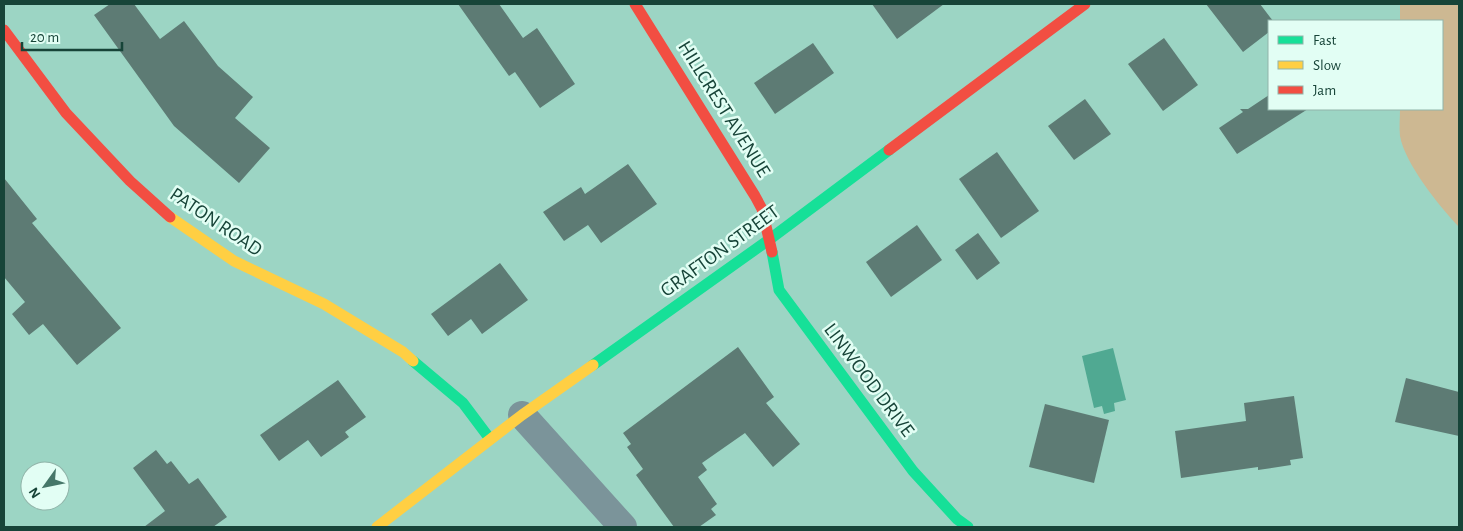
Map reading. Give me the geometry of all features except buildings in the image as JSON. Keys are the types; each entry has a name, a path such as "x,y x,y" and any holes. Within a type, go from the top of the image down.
{"street":[{"name":"HILLCREST AVENUE","path":"635,4 755,196 762,209 770,239"},
{"name":"GRAFTON STREET","path":"377,527 522,415 770,239 1085,4"},
{"name":"PATON ROAD","path":"4,30 66,113 130,181 167,215 234,262 324,304 403,352 463,403 490,439"},
{"name":"LINWOOD DRIVE","path":"770,239 779,290 913,471 957,519 968,527"},
{"path":"522,415 623,527"}],"shaded area":[{"path":"1400,4 1459,4 1459,227 1433,197 1416,172 1403,147 1400,136 1400,110 1443,110 1443,20 1400,20"},
{"path":"1113,348 1126,400 1114,403 1115,411 1104,414 1102,406 1094,408 1082,356"}],"traffic: fast":[{"path":"593,365 770,239 889,150"},
{"path":"772,252 779,290 913,471 957,519 968,527"},
{"path":"413,361 463,403 490,439"}],"traffic: slow":[{"path":"170,217 234,261 324,304 403,352 413,361"},
{"path":"377,527 522,415 593,365"}],"traffic: jam":[{"path":"635,4 755,196 762,209 772,252"},
{"path":"889,150 1085,4"},
{"path":"4,30 66,113 130,181 170,217"}]}
